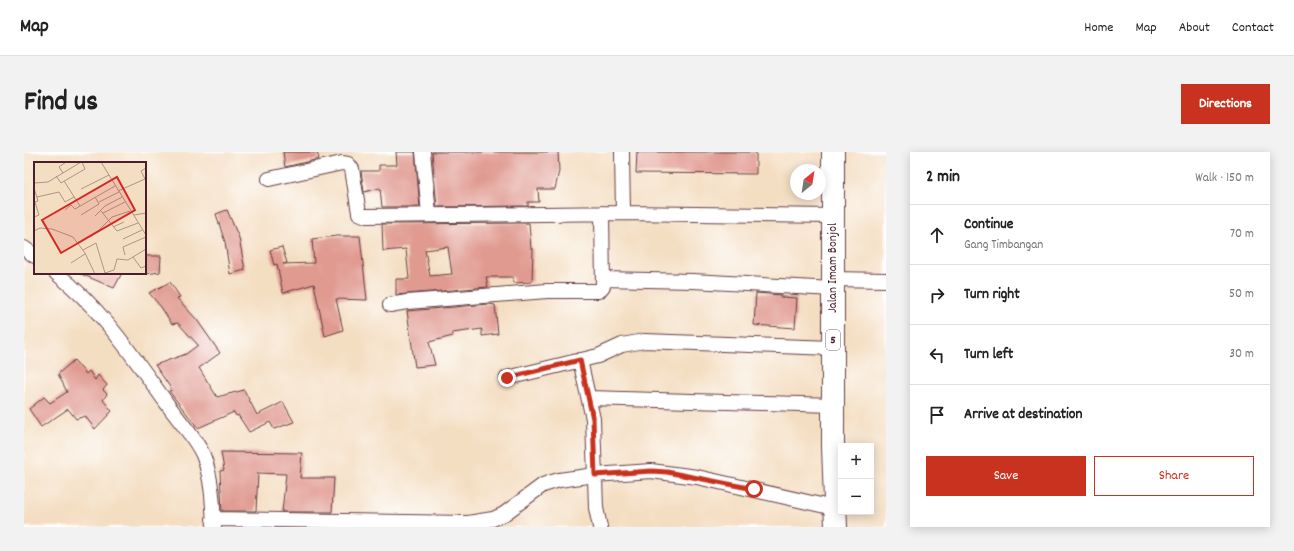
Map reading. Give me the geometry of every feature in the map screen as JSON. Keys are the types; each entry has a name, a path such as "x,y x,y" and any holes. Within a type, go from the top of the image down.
{"highway":[{"name":"Jalan Imam Bonjol","path":"833,152 835,517"}],"street":[{"path":"423,152 428,214"},
{"path":"622,152 624,213"},
{"path":"269,179 346,164 352,169 359,213 362,215 624,213 833,216"},
{"path":"390,305 407,302 547,291 600,291 603,288 602,213"},
{"path":"24,248 34,255"},
{"path":"57,274 88,301 105,321 202,454 213,497 214,523 468,524 492,519 504,514 544,485 559,480 595,475 651,471 697,477 835,517"},
{"path":"603,278 833,284 886,280"},
{"path":"507,378 598,356 622,345 644,341 833,348"},
{"path":"580,360 593,419 596,508 600,527"},
{"path":"589,398 834,405"}],"building":[{"path":"283,152 317,152 319,159 285,167"},
{"path":"396,152 415,152 420,207 382,207 380,188 364,192 361,171 379,171 379,165 397,165"},
{"path":"432,152 558,152 559,171 555,189 538,189 539,202 528,202 528,206 437,207"},
{"path":"637,152 756,152 756,174 636,173"},
{"path":"227,210 239,238 245,270 230,274 225,242 216,214"},
{"path":"529,223 531,249 533,249 532,282 513,283 513,277 486,277 488,287 396,295 396,279 409,279 406,249 383,251 382,224","holes":["448,247 452,274 430,276 425,250"]},
{"path":"337,236 360,236 367,300 336,299 343,330 325,336 314,284 283,293 277,264 274,265 270,250 282,247 287,263 283,264 314,263 312,239"},
{"path":"146,256 161,256 160,272 146,274"},
{"path":"81,274 121,274 114,288"},
{"path":"170,282 180,297 177,298 197,320 220,353 199,368 217,397 244,390 257,415 283,402 294,422 274,429 270,422 249,432 238,415 236,416 234,412 198,428 169,391 172,390 155,365 186,354 198,345 178,323 172,324 161,307 149,293"},
{"path":"756,293 797,298 795,328 754,325"},
{"path":"489,304 495,305 498,334 482,336 482,329 452,333 453,336 429,342 435,365 415,367 407,311"},
{"path":"74,360 86,374 89,371 95,380 98,375 107,385 103,390 107,394 103,400 112,411 95,429 85,416 76,419 68,409 41,427 29,409 44,397 50,403 67,392 58,374"},
{"path":"221,452 302,453 300,478 334,478 332,512 282,512 286,474 258,473 256,511 222,511 220,471 224,470"}],"route":[{"path":"507,378 580,360 587,383 593,419 595,475 651,471 667,472 754,489"}]}
